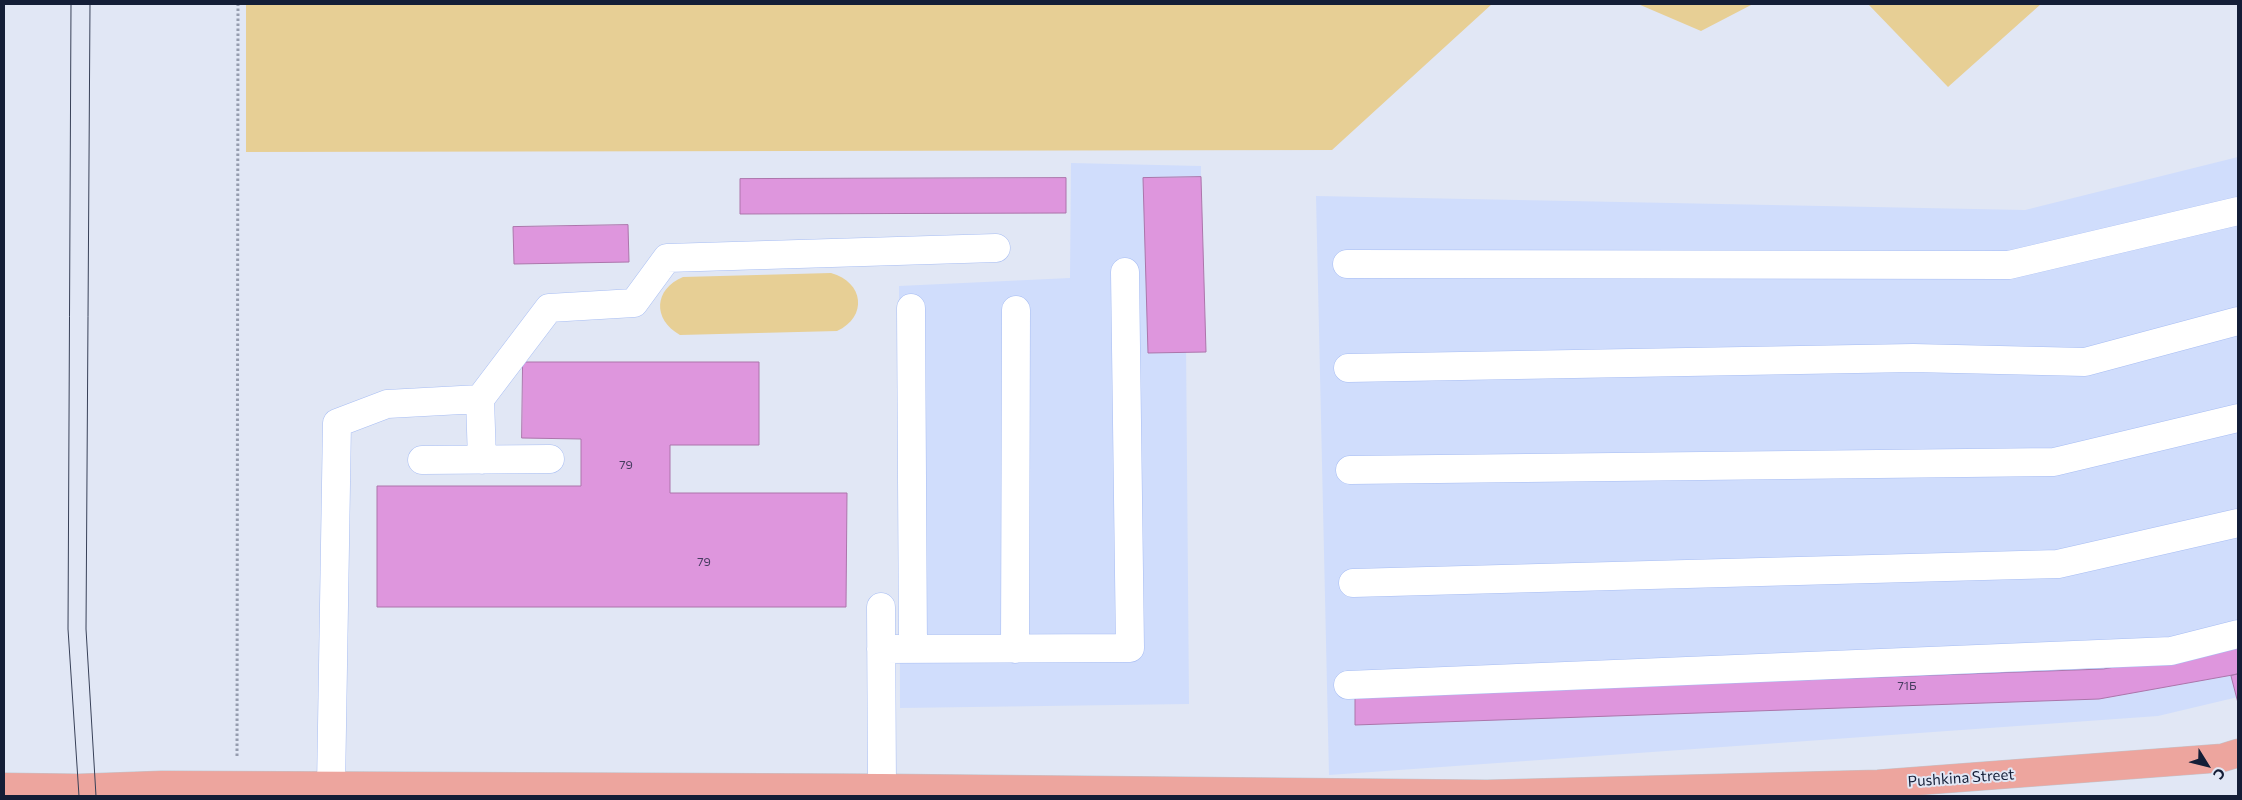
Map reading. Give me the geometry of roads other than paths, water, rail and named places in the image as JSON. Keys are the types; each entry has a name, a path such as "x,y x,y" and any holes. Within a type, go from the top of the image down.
{"main road":[{"name":"Pushkina Street","path":"4,787 237,786 299,791 331,787 882,788 1487,795 1878,784 2222,758 2238,754"}],"lane":[{"path":"1347,264 2009,265 2238,211"},
{"path":"482,460 480,399 550,308 634,304 667,258 996,248"},
{"path":"881,649 1130,648 1125,272"},
{"path":"911,308 913,649"},
{"path":"1015,649 1016,310"},
{"path":"1348,368 1913,358 2084,362 2238,321"},
{"path":"331,787 337,423 387,404 480,399"},
{"path":"1350,470 2054,462 2238,418"},
{"path":"422,460 550,459"},
{"path":"1353,583 2058,564 2238,523"},
{"path":"882,607 882,788"},
{"path":"1348,685 2171,651 2238,634"}],"tram line":[{"path":"71,4 68,629 79,796"},
{"path":"90,4 86,629 96,796"}]}
